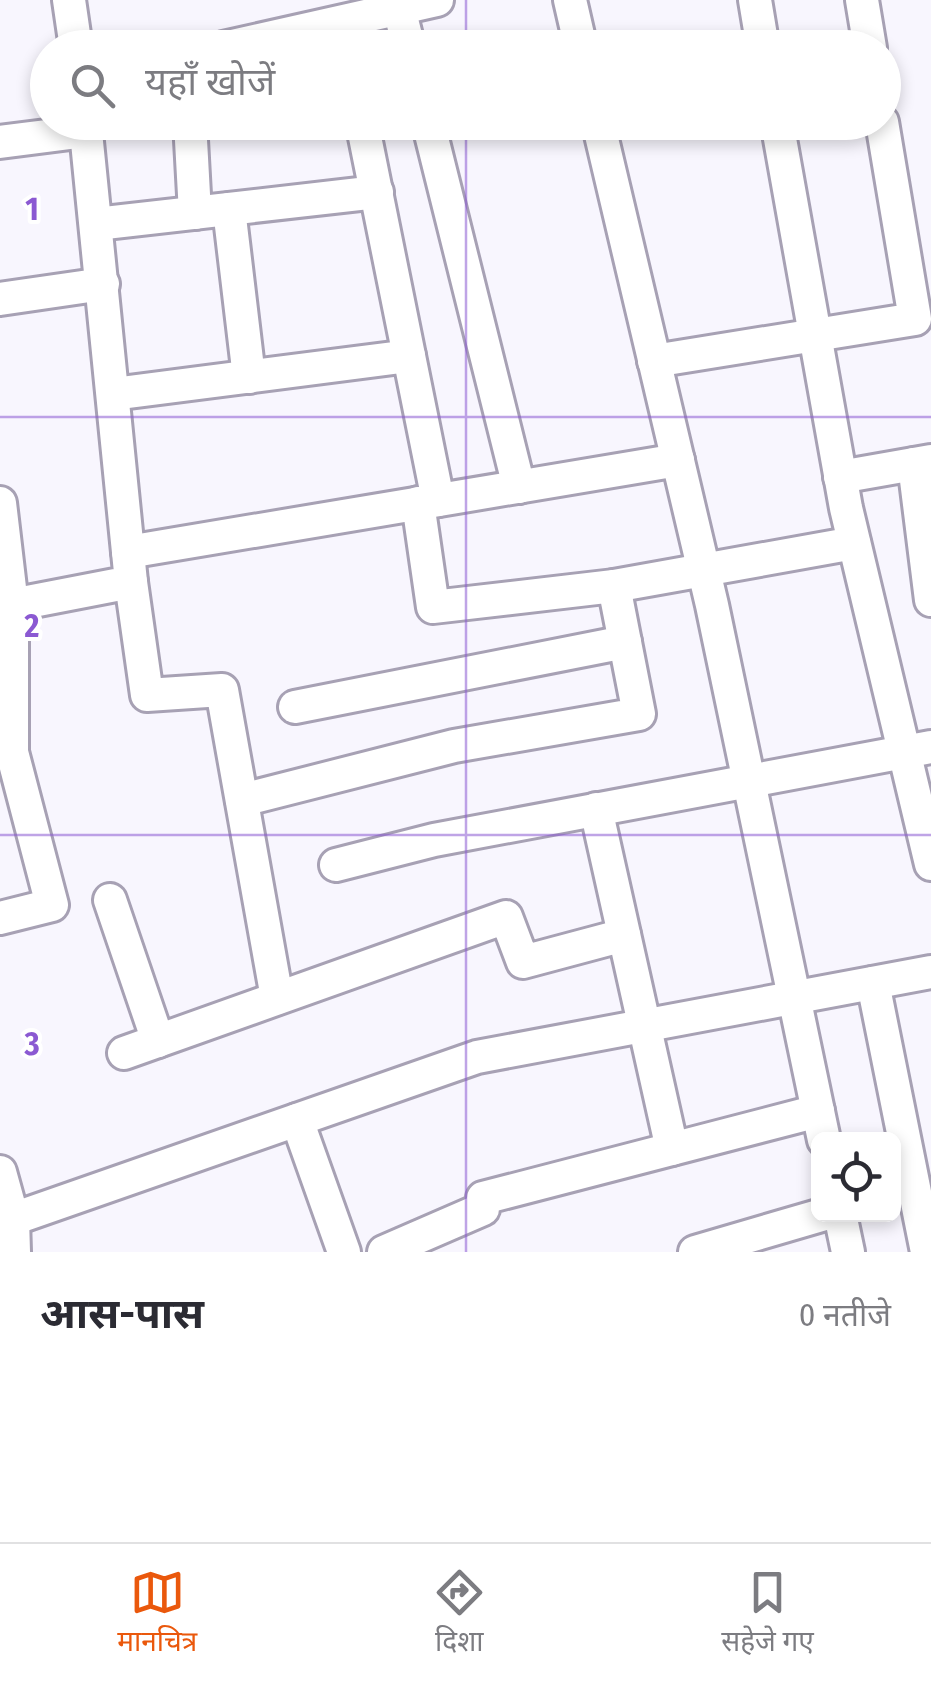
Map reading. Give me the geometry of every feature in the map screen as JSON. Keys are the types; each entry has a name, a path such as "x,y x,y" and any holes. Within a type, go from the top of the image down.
{"street":[{"path":"69,0 73,30"},
{"path":"296,30 399,4 438,0"},
{"path":"570,0 577,30"},
{"path":"755,0 760,30"},
{"path":"862,0 867,30"},
{"path":"399,4 406,30"},
{"path":"0,142 30,137"},
{"path":"86,140 130,567 147,695 222,690 278,998"},
{"path":"191,140 195,213"},
{"path":"366,140 409,356 428,502 433,607 614,586 854,544"},
{"path":"432,140 518,487"},
{"path":"384,1252 483,1209 483,1198 672,1149 821,1125 703,568 602,140"},
{"path":"780,140 854,544 918,749 931,864"},
{"path":"654,362 914,319 885,140"},
{"path":"96,224 376,192"},
{"path":"229,209 249,376"},
{"path":"0,300 103,284"},
{"path":"113,394 409,356"},
{"path":"12,606 130,567 428,502 678,460"},
{"path":"840,477 923,462 931,600"},
{"path":"0,502 12,606 12,752 52,905 0,918"},
{"path":"242,800 454,746 639,714 614,586"},
{"path":"295,707 625,642"},
{"path":"336,865 434,840 918,749"},
{"path":"596,809 672,1149"},
{"path":"110,900 158,1041"},
{"path":"124,1053 506,917 523,962 624,935"},
{"path":"13,1219 477,1058 931,972"},
{"path":"873,983 928,1252"},
{"path":"296,1120 344,1252"},
{"path":"0,1172 13,1219 14,1252"},
{"path":"695,1252 811,1218"},
{"path":"842,1222 848,1252"}]}
